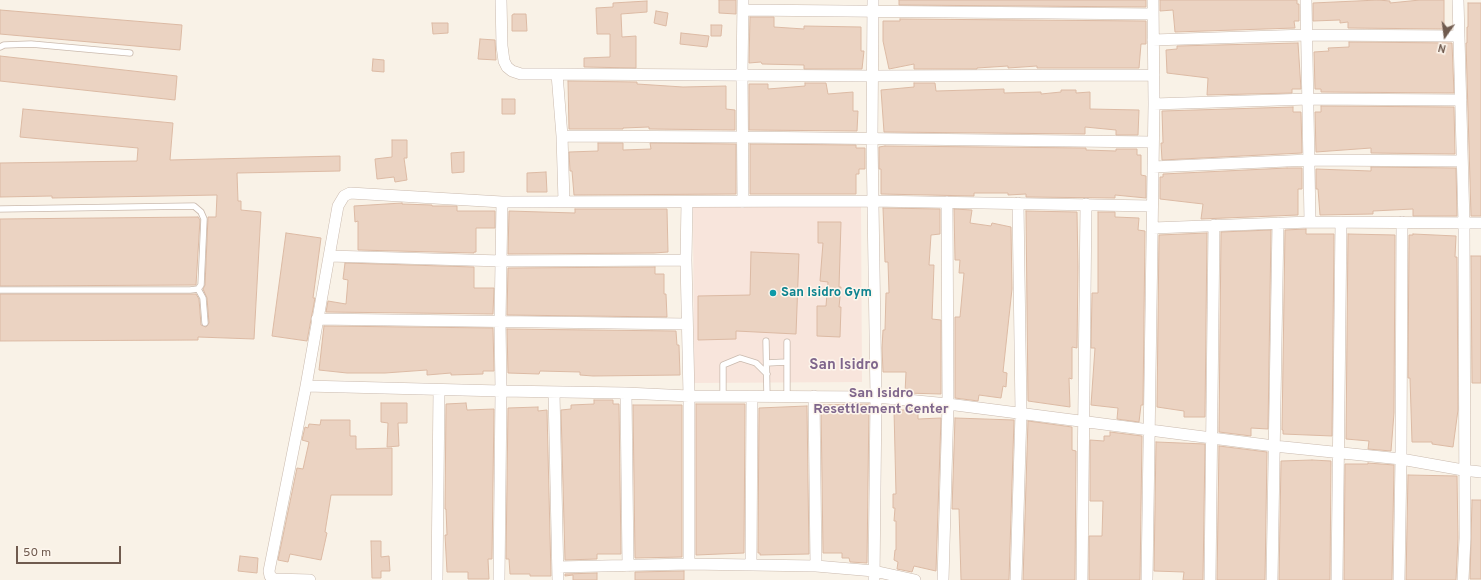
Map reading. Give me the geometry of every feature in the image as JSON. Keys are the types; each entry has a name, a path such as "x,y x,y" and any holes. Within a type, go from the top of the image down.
{"street":[{"path":"501,0 502,46 504,61 507,67 512,71 521,74 742,74 873,76 1154,75"},
{"path":"873,0 872,200 876,397 874,575"},
{"path":"1148,580 1153,228 1153,0"},
{"path":"1306,0 1309,99 1310,222"},
{"path":"1458,0 1464,223 1463,470 1465,538 1463,580"},
{"path":"743,202 743,5 873,12 1153,14"},
{"path":"1154,40 1307,35 1459,36"},
{"path":"557,74 562,136 564,201"},
{"path":"1154,104 1309,99 1461,100"},
{"path":"562,136 1153,142"},
{"path":"1153,167 1309,160 1462,161"},
{"path":"310,580 274,579 270,576 269,571 306,386 338,206 344,196 350,194 502,202 743,202 872,200 1152,206"},
{"path":"499,580 502,202"},
{"path":"686,202 689,396 689,564"},
{"path":"943,580 948,404 946,202"},
{"path":"1016,580 1021,414 1018,203"},
{"path":"1082,580 1086,204"},
{"path":"1153,228 1310,222 1481,224"},
{"path":"1337,580 1340,222"},
{"path":"1398,580 1402,459 1402,222"},
{"path":"1272,580 1278,223"},
{"path":"1210,580 1214,225"},
{"path":"329,256 502,261 686,260"},
{"path":"317,319 687,324"},
{"path":"306,386 626,393 723,397 876,397 948,404 1084,421 1212,439 1402,459 1481,472"},
{"path":"437,580 439,390"},
{"path":"554,392 558,580"},
{"path":"626,393 628,566"},
{"path":"814,396 816,566"},
{"path":"751,564 752,397"},
{"path":"558,567 689,564 816,566 915,580"}],"lane":[{"path":"0,47 4,45 31,44 130,53"},
{"path":"0,209 194,206 201,212 204,219 201,285 198,289"},
{"path":"0,290 198,289"},
{"path":"198,289 203,298 205,323"},
{"path":"766,341 767,397"},
{"path":"787,342 787,397"},
{"path":"723,397 723,365 740,358 756,363 767,374"},
{"path":"767,363 786,362"}],"shaded area":[{"path":"693,207 861,207 862,382 694,383"}],"building":[{"path":"719,0 736,0 736,14 719,13"},
{"path":"899,0 1146,0 1146,7 899,5"},
{"path":"1160,0 1297,0 1297,4 1299,4 1299,21 1294,21 1295,28 1175,32 1173,10 1160,11"},
{"path":"1378,0 1390,1 1390,3 1420,0 1444,0 1444,29 1348,28 1348,22 1340,23 1340,20 1313,21 1313,3"},
{"path":"647,1 647,12 621,14 622,37 636,36 636,68 584,67 584,58 610,57 610,34 597,34 596,8 613,7 613,3"},
{"path":"1468,3 1481,3 1481,216 1471,216 1466,43"},
{"path":"0,10 182,25 180,50 0,34"},
{"path":"656,11 668,13 666,26 654,23"},
{"path":"526,14 527,31 512,31 512,15"},
{"path":"750,17 774,17 774,27 804,29 804,26 861,27 861,51 864,51 862,69 804,69 804,65 762,64 761,62 749,63"},
{"path":"900,19 1146,21 1146,44 1141,44 1139,68 1037,68 1037,66 1008,68 1008,66 977,69 914,69 914,64 889,69 883,41 883,21 900,21"},
{"path":"432,23 448,23 448,33 433,34"},
{"path":"711,25 722,25 721,36 711,36"},
{"path":"681,33 709,36 707,47 680,44"},
{"path":"480,39 495,40 496,60 478,59"},
{"path":"1349,42 1452,43 1454,93 1321,92 1321,89 1315,89 1314,52 1329,51 1328,48 1349,47"},
{"path":"1298,43 1301,89 1292,89 1292,93 1207,95 1208,78 1167,73 1166,50 1177,49 1177,46"},
{"path":"0,56 177,76 175,100 0,81"},
{"path":"373,59 384,60 384,72 372,71"},
{"path":"568,81 637,82 637,84 683,87 726,86 726,109 735,110 735,130 649,129 649,127 623,129 569,129"},
{"path":"805,83 826,83 828,94 853,92 853,111 858,111 857,131 749,130 749,84 768,84 768,89 805,86"},
{"path":"914,83 935,83 936,91 1004,89 1004,93 1041,92 1041,94 1061,92 1061,90 1076,90 1076,93 1090,92 1090,109 1139,110 1138,135 1116,135 1116,130 1085,127 1085,134 884,132 881,90 914,87"},
{"path":"502,99 515,99 515,114 502,114"},
{"path":"1321,106 1454,107 1455,154 1371,153 1371,148 1316,152 1315,112 1321,112"},
{"path":"1293,107 1293,112 1301,112 1302,153 1162,160 1162,111"},
{"path":"23,109 173,123 170,160 340,156 340,171 237,173 238,201 241,201 241,210 261,212 254,339 198,337 198,340 0,341 0,294 196,294 199,299 201,325 206,327 209,323 207,298 203,289 205,285 208,217 216,217 217,195 52,198 52,196 0,197 0,163 137,161 138,148 20,137"},
{"path":"392,140 407,140 407,158 404,158 407,180 395,182 394,177 377,179 375,159 392,157"},
{"path":"598,143 623,143 623,150 651,149 650,143 736,144 736,194 574,195 572,171 570,171 569,152 598,151"},
{"path":"750,144 856,145 856,148 865,148 865,169 859,169 859,174 856,174 856,194 750,194"},
{"path":"879,147 1086,148 1086,150 1116,151 1116,149 1137,149 1137,155 1141,155 1141,175 1146,176 1146,198 1115,195 1115,198 1026,197 1026,194 1008,195 1008,193 974,193 974,196 881,194"},
{"path":"464,152 464,172 452,173 451,153"},
{"path":"1371,167 1456,168 1457,216 1413,216 1413,209 1373,211 1373,214 1320,215 1318,189 1316,189 1316,169 1371,171"},
{"path":"1302,168 1302,189 1298,189 1298,215 1201,219 1203,204 1160,199 1160,177 1163,177 1163,174"},
{"path":"546,172 547,192 527,192 527,173"},
{"path":"402,203 432,206 457,206 457,211 495,211 495,228 476,228 476,252 474,253 358,250 358,221 355,222 354,206"},
{"path":"883,208 940,209 940,234 931,235 929,265 934,265 932,319 941,320 941,394 905,393 906,372 883,372 883,330 885,330 886,293 889,293 888,262 885,262"},
{"path":"575,209 667,209 668,252 508,254 509,211 575,213"},
{"path":"954,209 972,210 970,223 991,226 992,223 1011,227 1012,289 1003,372 1007,373 1006,387 1003,386 1001,398 979,395 978,401 955,398 955,317 960,317 964,273 959,273 960,260 955,260"},
{"path":"1026,211 1077,212 1077,348 1072,347 1072,379 1069,378 1070,407 1028,401"},
{"path":"1098,212 1115,212 1115,217 1139,218 1138,230 1145,231 1143,405 1141,405 1139,422 1117,419 1118,408 1091,405 1095,348 1091,348 1092,293 1098,293"},
{"path":"198,217 200,220 196,285 0,286 0,219"},
{"path":"818,222 841,222 839,287 841,287 839,307 841,307 840,337 817,336 817,306 826,306 828,282 820,281 823,243 818,243"},
{"path":"1306,229 1306,234 1334,234 1332,436 1283,434 1282,430 1285,230"},
{"path":"1271,230 1268,429 1251,428 1251,436 1219,432 1221,232"},
{"path":"286,233 321,238 313,298 315,298 307,341 272,336"},
{"path":"1207,233 1205,417 1184,417 1184,411 1157,407 1159,235"},
{"path":"1348,234 1395,235 1394,413 1391,451 1368,449 1369,441 1346,439"},
{"path":"1409,235 1456,236 1455,257 1457,257 1458,410 1453,447 1432,444 1432,442 1412,442 1410,378 1408,378"},
{"name":"San Isidro Gym","path":"751,252 799,254 796,334 736,331 736,339 698,340 698,296 750,295"},
{"path":"1471,256 1481,256 1481,383 1472,383"},
{"path":"345,263 474,267 474,288 494,288 493,314 326,312 328,301 346,304 348,280 343,279"},
{"path":"655,267 655,274 664,274 664,294 666,294 667,317 507,315 508,268"},
{"path":"324,326 493,328 494,371 483,371 483,374 451,375 451,373 427,375 427,370 385,373 347,373 319,370"},
{"path":"507,329 676,331 677,345 679,345 680,375 593,376 580,375 580,372 540,371 539,374 508,373"},
{"path":"594,400 613,400 613,404 619,404 621,554 597,554 597,559 565,560 561,410 571,409 571,405 594,404"},
{"path":"381,403 407,403 407,423 398,423 399,446 387,447 388,423 381,422"},
{"path":"466,403 467,410 494,409 492,559 488,559 489,579 468,579 468,572 447,572 445,535 447,535 445,509 446,404"},
{"path":"696,404 745,404 744,553 696,555"},
{"path":"869,404 867,563 850,562 849,558 842,558 842,553 823,553 821,405"},
{"path":"633,405 682,405 682,557 635,558"},
{"path":"807,406 809,554 760,555 760,553 758,553 759,408"},
{"path":"538,407 538,411 547,410 551,576 510,574 509,559 506,559 508,408"},
{"path":"905,407 918,408 918,419 941,418 936,571 914,566 912,572 897,569 898,562 894,560 896,550 896,521 894,521 895,508 893,508 893,494 896,494 894,410 905,410"},
{"path":"955,418 1014,420 1009,580 961,580 959,509 952,509"},
{"path":"321,420 350,420 350,436 356,436 356,449 392,448 392,495 331,495 325,532 327,533 321,560 290,554 288,562 278,560 297,468 303,469 309,442 302,440 305,427 308,428 309,424 320,425"},
{"path":"1028,421 1072,427 1072,450 1076,451 1075,580 1023,580"},
{"path":"1110,432 1142,436 1140,580 1089,580 1089,536 1102,536 1103,501 1090,501 1090,440 1104,441 1104,436 1110,436"},
{"path":"1156,442 1205,444 1203,580 1183,580 1184,572 1154,571"},
{"path":"1219,446 1267,452 1265,580 1217,580"},
{"path":"1281,461 1331,461 1330,580 1279,580"},
{"path":"1368,463 1394,465 1392,580 1344,580 1345,464"},
{"path":"1408,475 1457,476 1458,538 1456,580 1406,580"},
{"path":"1472,500 1481,500 1481,579 1470,579"},
{"path":"371,541 381,541 381,557 389,556 390,571 381,571 381,578 372,578"},
{"path":"240,556 258,558 257,573 238,571"},
{"path":"684,571 684,580 635,580 635,572"},
{"path":"597,573 597,580 573,580 573,575 565,576 565,574"}],"place":[{"name":"San Isidro Gym","path":"773,293"}],"district":[{"name":"San Isidro","path":"844,366"},
{"name":"San Isidro Resettlement Center","path":"881,402"}]}
